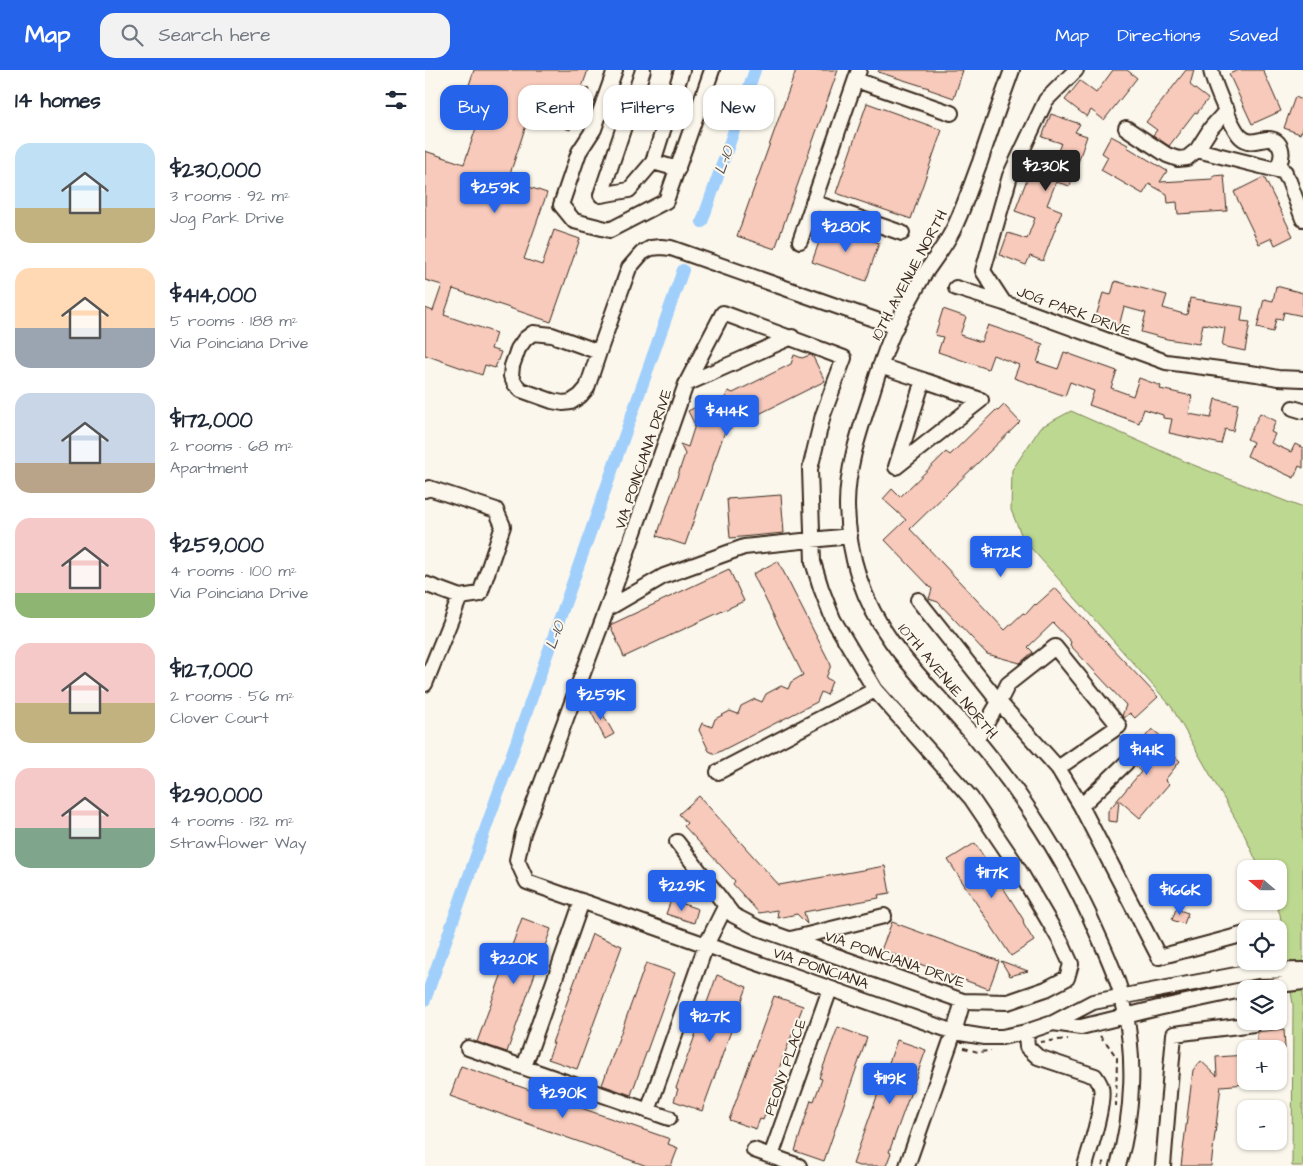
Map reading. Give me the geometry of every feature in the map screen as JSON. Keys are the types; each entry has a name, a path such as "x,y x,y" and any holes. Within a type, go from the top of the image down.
{"street":[{"path":"615,70 594,129 579,152 561,205 574,221 610,230 666,201 712,70"},
{"path":"643,70 601,194 629,190 653,162 682,70"},
{"name":"10TH AVENUE NORTH","path":"1012,70 963,207 952,232 925,274 895,327 880,366 855,446 849,474 847,502 850,536 856,568 864,592 876,617 903,656 977,739 1030,812 1070,876 1104,948 1122,997 1129,1038 1131,1082 1129,1116 1118,1166"},
{"name":"JOG PARK DRIVE","path":"1076,70 1046,100 1010,176 983,270 1004,303 1166,362 1278,378 1303,379"},
{"path":"1211,70 1213,80 1237,132 1243,139 1251,142 1268,139 1276,142 1282,148 1283,157 1279,164 1285,172 1303,219"},
{"path":"800,241 857,75 951,113"},
{"path":"1126,128 1167,155 1178,159 1187,158 1197,150 1211,128 1227,110"},
{"path":"1197,150 1285,172"},
{"path":"653,162 678,169"},
{"path":"813,202 902,233"},
{"path":"599,352 552,335 533,333 525,339 518,349 512,366 511,376 521,390 552,402 571,402 580,396 587,388 629,268 642,253 651,248 661,247 671,248 895,327"},
{"path":"956,288 1004,303"},
{"name":"VIA POINCIANA DRIVE","path":"582,902 527,882 517,860 523,833 607,608 686,384 723,313 792,337 844,358 823,415 810,469 813,562 833,619 875,690 971,798 1013,860 1061,942 1071,964 1067,978 1039,992 1008,1002 963,1001 758,928 733,915 677,842"},
{"path":"686,384 792,337"},
{"path":"880,366 923,380 981,400 896,467 923,380"},
{"path":"425,490 429,488 497,510 503,526 480,594 460,597 425,584"},
{"path":"607,608 664,576 744,547 850,536"},
{"path":"425,684 460,597"},
{"path":"918,600 999,702 1058,768 1081,806 1159,957 1237,936"},
{"path":"977,739 1009,684 1055,647 1119,726 1058,768"},
{"path":"718,772 875,690"},
{"path":"1081,806 1126,763"},
{"path":"524,1067 582,902"},
{"name":"VIA POINCIANA","path":"582,902 954,1032 985,1038 1026,1032 1053,1023 1093,1002 1238,970"},
{"path":"648,1111 706,945 726,905"},
{"path":"790,939 883,916"},
{"name":"VIA POINCIANA","path":"1287,969 1303,970"},
{"name":"VIA POINCIANA","path":"1287,984 1303,982"},
{"name":"PEONY PLACE","path":"771,1156 830,989"},
{"name":"VIA POINCIANA","path":"1053,1023 1081,1027 1237,991"},
{"path":"907,1166 963,1001"},
{"path":"1163,1166 1174,1034 1237,1026"},
{"path":"1026,1032 1027,1048 1038,1057 1095,1076 1101,1086 1095,1130 1085,1166"},
{"path":"468,1048 669,1118"},
{"path":"754,1150 799,1166"}],"green space":[{"path":"1071,411 1191,464 1303,508 1303,1166 1292,1166 1293,1005 1287,963 1287,920 1281,920 1278,910 1287,910 1287,860 1256,860 1243,832 1171,706 1023,539 1011,510 1012,470 1041,427"}],"building":[{"path":"474,70 588,70 583,85 518,85 518,130 524,130 508,180 547,193 524,259 542,265 554,230 580,239 551,322 453,289 444,315 496,333 491,349 501,352 495,368 485,365 482,375 425,355 425,308 433,311 442,285 425,280 425,151 464,164 475,130 508,130 508,85 469,85"},
{"path":"796,70 838,70 775,249 737,236"},
{"path":"879,70 963,70 954,98 878,72"},
{"path":"1113,70 1127,70 1137,78 1104,120 1091,110 1087,117 1065,100 1080,81 1096,93"},
{"path":"1186,70 1194,70 1190,85 1208,99 1197,113 1195,112 1169,146 1153,135 1157,130 1146,122"},
{"path":"1239,70 1263,70 1281,111 1252,124 1229,74"},
{"path":"1295,97 1303,100 1303,132 1301,131 1300,134 1284,128"},
{"path":"867,103 942,130 911,219 836,193"},
{"path":"1051,114 1080,124 1075,132 1087,136 1070,186 1056,182 1047,205 1062,211 1043,261 1030,256 1026,265 1000,255 1008,233 1027,239 1035,218 1015,211 1035,158 1053,165 1061,143 1042,137"},
{"path":"1111,136 1167,171 1160,182 1213,179 1213,176 1224,175 1227,211 1178,214 1177,202 1168,203 1167,194 1149,184 1143,194 1101,170 1108,157 1102,153"},
{"path":"1264,177 1293,236 1275,245 1272,238 1259,244 1234,192"},
{"path":"825,225 879,243 866,281 812,262"},
{"path":"1115,281 1167,295 1163,308 1187,315 1190,298 1243,307 1241,321 1250,322 1245,351 1222,346 1225,328 1203,324 1199,344 1167,339 1141,332 1146,313 1124,307 1119,326 1095,320 1103,293 1111,295"},
{"path":"1276,286 1303,293 1303,316 1284,312 1282,320 1276,319 1273,332 1257,328 1264,299 1273,301"},
{"path":"943,309 966,317 960,335 981,342 988,325 1043,344 1037,362 1058,369 1064,352 1117,371 1111,388 1133,396 1139,378 1161,386 1160,389 1192,396 1189,414 1211,418 1215,399 1238,404 1233,431 1225,429 1221,444 1169,433 1172,419 1163,418 1163,415 1144,409 1139,423 1089,405 1094,391 1070,382 1065,396 1014,378 1019,365 993,355 988,369 938,352 943,337 935,335"},
{"path":"794,355 802,358 812,355 825,381 725,431 685,545 657,536 685,454 680,444 688,447 695,425 688,411 704,403 711,405 725,398 728,391 733,393 791,364"},
{"path":"1004,405 1020,422 910,529 1005,630 1055,588 1158,697 1135,718 1130,713 1124,718 1122,716 1126,705 1070,645 1071,642 1053,623 1028,647 1033,652 1020,663 987,654 938,602 929,599 932,589 885,540 906,520 883,499 892,489 900,497 946,452 950,455 996,410 998,411"},
{"path":"1260,413 1276,421 1271,432 1275,434 1271,443 1291,452 1295,444 1303,448 1303,468 1299,466 1294,478 1247,456 1253,442 1247,439"},
{"path":"781,495 784,533 730,538 727,499"},
{"path":"778,561 831,665 826,678 832,681 827,695 821,692 817,702 715,754 709,751 699,730 702,723 712,727 715,719 730,711 738,714 741,706 755,699 762,702 766,694 781,686 788,689 791,682 803,675 753,574"},
{"path":"729,569 744,601 624,657 610,625"},
{"path":"596,702 614,734 605,739 588,706"},
{"path":"1152,729 1169,743 1165,748 1180,761 1165,780 1169,784 1140,818 1119,800 1117,822 1108,821 1108,811 1141,772 1135,766 1140,759 1132,752"},
{"path":"699,796 779,885 885,866 890,893 878,895 879,898 804,912 807,924 797,914 778,918 777,910 759,913 733,884 735,881 684,826 687,823 679,814"},
{"path":"975,843 1023,919 1024,925 1034,941 1011,956 948,860"},
{"path":"671,900 698,909 694,923 666,914"},
{"path":"1176,909 1188,913 1184,924 1172,920"},
{"path":"522,918 551,929 507,1052 477,1042"},
{"path":"892,922 999,961 989,989 881,950"},
{"path":"592,934 622,946 577,1069 548,1059 554,1043 552,1043"},
{"path":"1001,961 1028,971 1010,976"},
{"path":"646,963 675,973 631,1095 602,1085"},
{"path":"717,975 747,987 702,1111 674,1101 678,1089 676,1088"},
{"path":"774,996 803,1006 775,1079 778,1080 763,1120 760,1119 756,1129 729,1120"},
{"path":"838,1027 867,1038 824,1161 795,1151 811,1100 814,1101 822,1079 819,1078"},
{"path":"1284,1030 1285,1040 1257,1040 1257,1032"},
{"path":"897,1040 926,1050 889,1152 891,1153 886,1166 859,1166 853,1164"},
{"path":"1237,1056 1237,1085 1221,1086 1211,1166 1181,1166 1193,1070 1201,1061 1217,1076 1216,1057"},
{"path":"461,1066 670,1139 668,1144 678,1148 671,1166 647,1166 450,1096"}],"waterway":[{"name":"L-10","path":"702,222 755,70"},
{"name":"L-10","path":"425,1000 683,270"}]}
